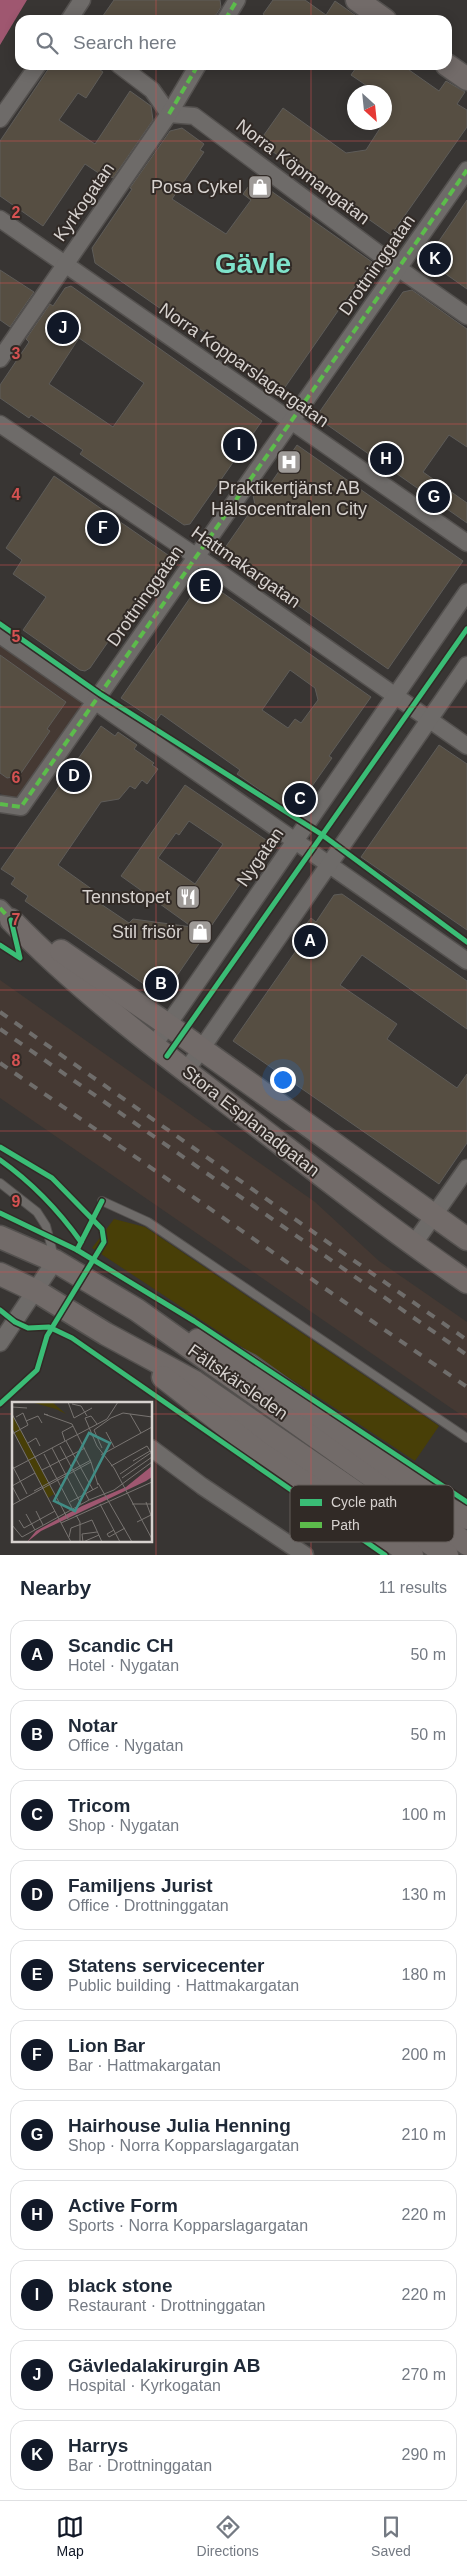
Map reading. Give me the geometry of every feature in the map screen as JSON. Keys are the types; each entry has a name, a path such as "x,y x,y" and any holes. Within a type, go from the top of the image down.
{"main road":[{"path":"357,0 377,15"},
{"path":"452,68 467,79"},
{"name":"Stora Esplanadgatan","path":"6,914 95,973 467,1240"},
{"name":"Stora Esplanadgatan","path":"6,914 38,947 186,1071 413,1245 467,1282"},
{"name":"Fältskärsleden","path":"0,1237 55,1261 137,1310 384,1485"},
{"name":"Fältskärsleden","path":"0,1274 36,1291 106,1334 195,1382 345,1485"},
{"path":"137,1310 249,1365 416,1485"},
{"path":"106,1334 255,1448 309,1485"},
{"path":"454,1512 467,1518"},
{"name":"Fältskärsleden","path":"454,1535 467,1544"},
{"path":"393,1542 412,1555"},
{"name":"Fältskärsleden","path":"428,1542 447,1555"}],"street":[{"path":"72,15 82,0"},
{"path":"228,15 237,0"},
{"path":"0,120 35,70"},
{"path":"125,70 152,90 169,114"},
{"name":"Kyrkogatan","path":"0,359 169,114 195,70"},
{"name":"Norra Köpmangatan","path":"169,114 194,116 398,268 467,316"},
{"name":"Drottninggatan","path":"0,804 20,807 467,170"},
{"name":"Norra Kopparslagargatan","path":"0,219 467,543"},
{"name":"Hattmakargatan","path":"0,424 197,557 467,746"},
{"name":"Nygatan","path":"154,1045 467,592"},
{"path":"0,635 467,961"},
{"path":"186,1071 467,665"},
{"path":"413,1245 467,1168"},
{"path":"0,1343 55,1261"},
{"path":"152,1449 202,1486 304,1555"}],"lane":[{"path":"0,1183 4,1189 37,1212 46,1226 55,1261"},
{"path":"102,1201 148,1222 467,1438"}],"shaded area":[{"path":"0,0 27,0 18,15 15,15 15,20 0,45"},
{"path":"0,635 95,701 21,807 0,793"},
{"path":"0,980 315,1202 379,1261 467,1322 467,1419 0,1098"},
{"path":"114,1219 145,1227 439,1426 415,1461 92,1248"}],"building":[{"path":"114,0 220,0 221,7 216,15 104,15"},
{"path":"273,0 305,0 326,15 264,15 263,14"},
{"path":"335,1 355,15 326,15"},
{"path":"48,70 100,70 103,72 86,98 78,93 59,120 95,144 130,91 151,106 153,120 113,178 102,172 100,174 85,164 43,226 0,196 0,141"},
{"path":"354,70 409,70 439,91 446,81 465,92 457,104 467,110 467,127 391,235 259,142 283,108 346,153 366,150 379,130 392,130 392,85 366,85 351,75"},
{"path":"182,128 204,144 200,150 204,152 172,199 226,234 251,200 243,194 254,179 372,262 281,393 249,370 252,365 187,320 184,325 95,263 92,248 132,189 130,188 170,131"},
{"path":"467,200 467,289 426,260"},
{"path":"0,270 34,292 10,327 0,320"},
{"path":"71,286 262,421 190,524 184,525 80,454 83,450 31,415 29,418 0,398 0,385 29,342 26,339 50,304 53,306 65,288","holes":["79,338 144,383 113,427 49,384"]},
{"path":"412,290 467,329 467,447 449,435 423,472 467,503 467,523 316,417 403,292"},
{"path":"297,445 463,561 388,669 222,552 255,505 253,495 264,493"},
{"path":"54,476 168,555 90,668 85,671 80,670 23,630 46,597 13,574 22,560 6,548"},
{"path":"203,579 371,697 329,756 332,758 293,813 237,774 240,770 161,714 156,721 121,698","holes":["290,670 315,688 318,700 301,723 295,719 288,728 262,710"]},
{"path":"0,655 66,702 47,729 50,731 19,776 7,778 0,773"},
{"path":"101,726 115,736 118,732 137,745 134,749 154,763 152,765 158,769 147,784 142,780 135,789 130,786 119,799 101,802 58,865 93,890 89,896 129,923 133,919 192,927 121,876 185,785 269,842 165,993 158,994 25,901 28,896 11,884 15,878 1,869","holes":["189,821 223,844 195,884 158,858 176,833 179,835"]},
{"path":"439,745 467,764 467,930 361,857"},
{"path":"342,894 467,981 467,1029 362,955 340,985 397,1024 387,1039 457,1088 467,1074 467,1143 439,1184 233,1041 307,935 301,931 311,918 316,922 334,895"}],"railway":[{"path":"0,1012 467,1340"},
{"path":"0,1029 467,1355"},
{"path":"0,1063 467,1387"}],"marked path":[{"path":"228,15 237,0"},
{"path":"169,114 195,70"},
{"path":"0,804 21,807 467,170"},
{"path":"0,908 11,920"}],"cycle path":[{"path":"0,624 100,694 321,834 467,942"},
{"path":"167,1056 467,629"},
{"path":"0,945 20,958 11,920"},
{"path":"0,1147 52,1178 102,1229 104,1242 47,1336 37,1370 0,1404"},
{"path":"0,1160 44,1198 81,1242"},
{"path":"0,1213 77,1250 102,1201"},
{"path":"77,1250 194,1321 441,1485"},
{"path":"0,1310 15,1322 28,1328 49,1327 72,1338 290,1489"},
{"path":"454,1493 467,1502"},
{"path":"366,1542 385,1555"}],"place":[{"name":"Posa Cykel","path":"260,187"},
{"name":"Harrys","path":"435,259"},
{"name":"Gävledalakirurgin AB","path":"63,328"},
{"name":"black stone","path":"239,445"},
{"name":"Active Form","path":"386,459"},
{"name":"Praktikertjänst AB Hälsocentralen City","path":"289,462"},
{"name":"Hairhouse Julia Henning","path":"434,497"},
{"name":"Lion Bar","path":"103,528"},
{"name":"Statens servicecenter","path":"205,586"},
{"name":"Familjens Jurist","path":"74,776"},
{"name":"Tricom","path":"300,799"},
{"name":"Tennstopet","path":"188,897"},
{"name":"Stil frisör","path":"200,932"},
{"name":"Scandic CH","path":"310,941"},
{"name":"Notar","path":"161,984"}],"district":[{"name":"Gävle","path":"253,263"}]}
